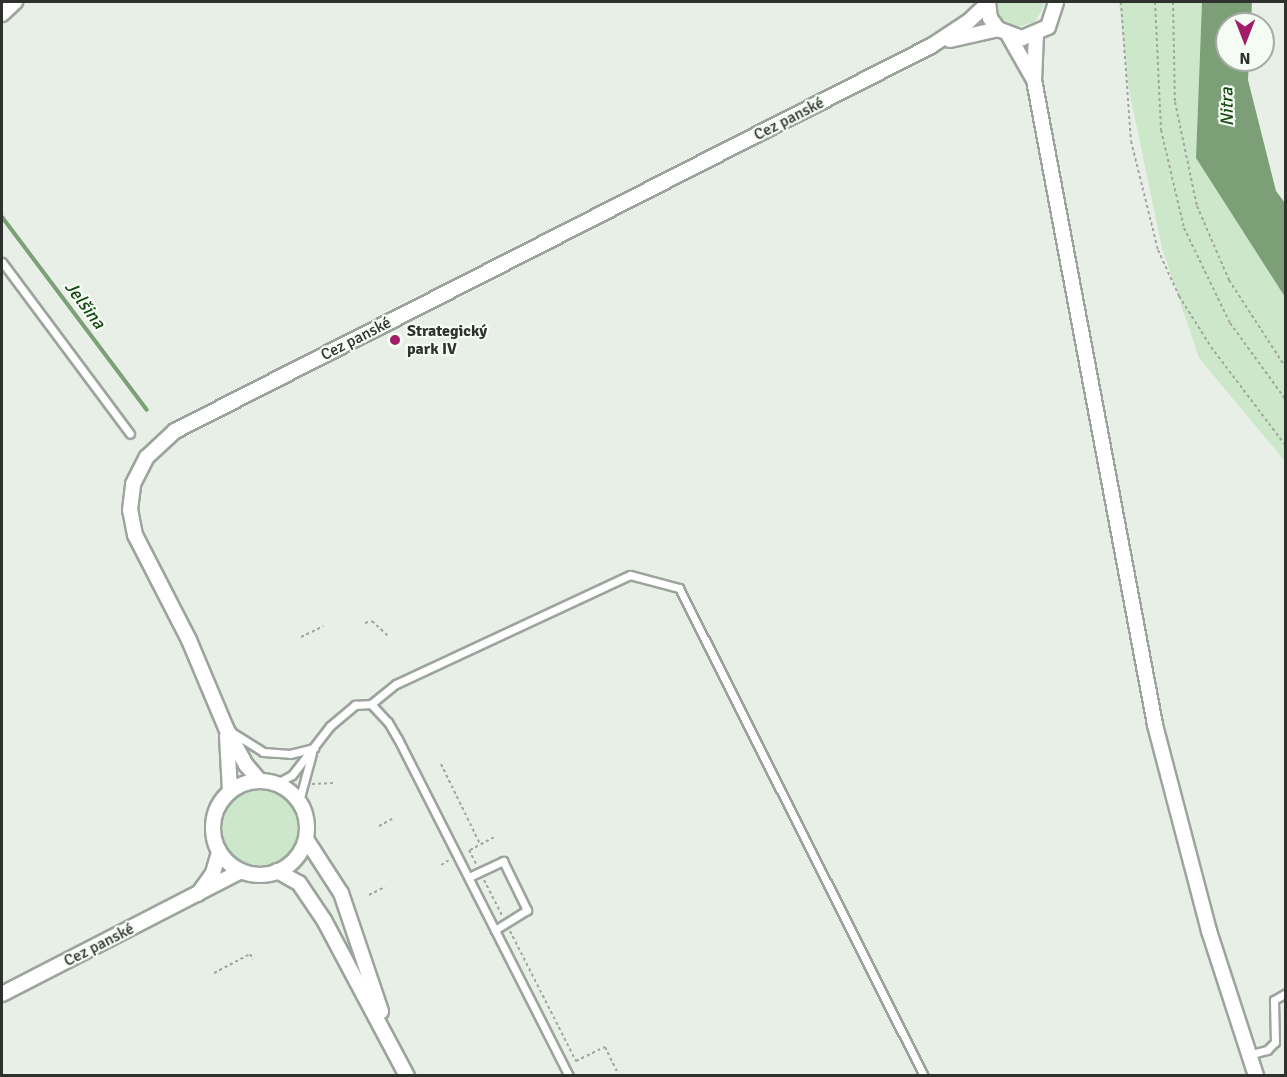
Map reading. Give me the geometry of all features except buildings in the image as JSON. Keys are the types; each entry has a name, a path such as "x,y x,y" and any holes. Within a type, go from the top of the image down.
{"street":[{"path":"2,14 15,2"},
{"path":"1056,2 1048,27 1036,35 1034,80 1155,725 1177,819 1256,1076"},
{"path":"988,3 1003,32 1034,80"},
{"name":"Cez panské","path":"260,781 246,765 226,728 194,649 135,535 130,510 133,483 147,457 175,431 931,46 969,21 988,3"},
{"name":"Cez panské","path":"931,46 975,31 1036,35"},
{"name":"Cez panské","path":"226,728 230,791"},
{"path":"260,781 275,783 298,801 305,815 306,839 297,857 277,872 259,874 241,871 219,852 213,820 219,804 230,791 260,781"},
{"path":"306,839 341,892 393,1048"},
{"name":"Cez panské","path":"196,895 213,873 219,852"},
{"name":"Cez panské","path":"3,990 241,871"},
{"path":"277,872 299,883 306,892 407,1076"}],"lane":[{"path":"2,262 130,434"},
{"path":"275,783 292,775 355,705 371,704 396,684 630,575 679,588 924,1076"},
{"path":"371,704 388,722 569,1076"},
{"path":"226,728 263,752 290,754 314,748"},
{"path":"298,801 314,748"},
{"path":"469,878 503,861 527,910 495,930"},
{"path":"1248,1055 1267,1050 1275,1042 1274,1000 1286,993"}],"path":[{"path":"1121,2 1131,141 1158,250 1179,296 1211,347 1286,446"},
{"path":"1155,2 1161,129 1184,228 1230,323 1286,400"},
{"path":"1173,2 1176,114 1197,206 1228,280 1286,368"},
{"path":"365,623 372,621 388,636"},
{"path":"301,637 324,626"},
{"path":"441,764 480,844"},
{"path":"309,784 333,783"},
{"path":"379,826 392,819"},
{"path":"496,836 467,851 480,872 576,1062 604,1047 619,1076"},
{"path":"369,895 385,887"},
{"path":"214,973 250,954 253,959"}],"shaded area":[{"path":"995,2 1044,2 1044,5 1035,22 1017,27 1000,18"},
{"path":"1119,2 1202,2 1196,158 1285,297 1285,461 1199,358 1162,248 1128,85"},
{"path":"260,788 275,791 288,800 297,813 300,828 297,843 288,856 275,865 260,868 245,865 232,856 223,843 220,828 223,813 232,800 245,791"}],"water":[{"name":"Nitra","path":"1202,2 1252,2 1252,12 1215,12 1215,72 1248,72 1248,80 1276,191 1285,203 1285,297 1196,158"}],"waterway":[{"name":"Jelšina","path":"2,217 147,410"}],"place":[{"name":"Strategický park IV","path":"395,340"}]}
